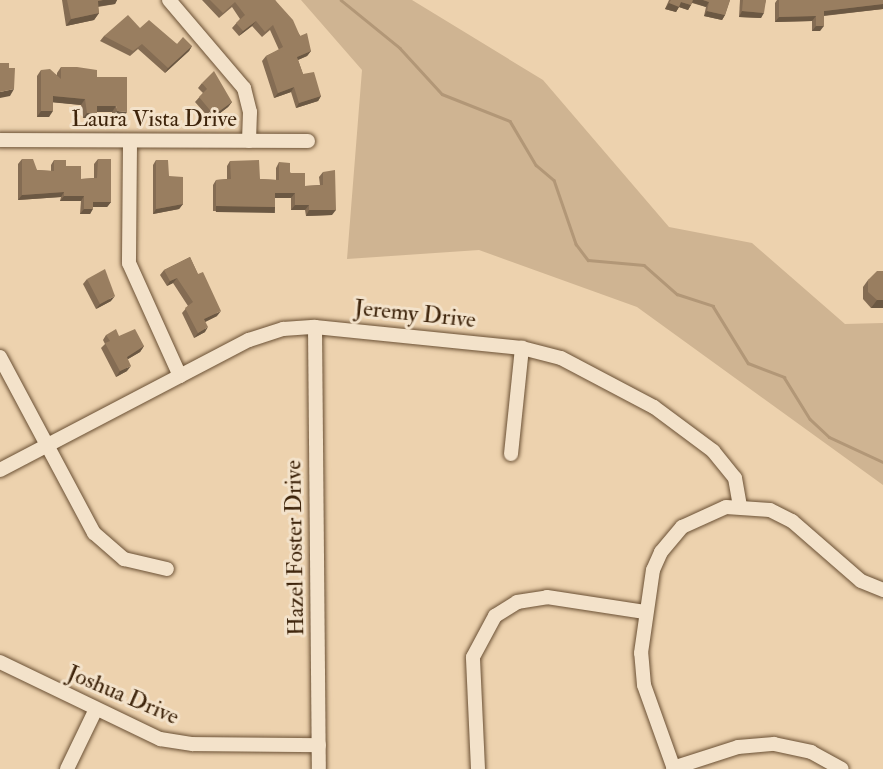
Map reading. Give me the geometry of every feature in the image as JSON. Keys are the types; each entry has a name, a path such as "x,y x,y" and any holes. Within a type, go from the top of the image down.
{"street":[{"path":"169,0 244,88 250,112 249,141"},
{"name":"Laura Vista Drive","path":"0,140 130,144 308,141"},
{"path":"130,144 129,263 180,376"},
{"name":"Jeremy Drive","path":"47,444 264,334 315,327 522,348 561,358 654,407 722,461 735,478 740,506"},
{"name":"Hazel Foster Drive","path":"315,327 319,769"},
{"path":"511,454 522,348"},
{"path":"0,357 84,517 103,543 137,565 167,569"},
{"path":"0,470 47,444"},
{"path":"842,769 811,752 774,744 738,747 673,769 643,685 640,653 653,570 673,537 709,511 740,506 770,510 792,521 861,581 883,590"},
{"path":"478,769 473,657 495,616 517,602 547,597 645,612"},
{"name":"Joshua Drive","path":"0,662 95,710 175,743 319,745"},
{"path":"67,769 95,710"}],"shaded area":[{"path":"301,0 412,0 543,80 669,227 752,243 845,324 883,323 883,485 637,307 479,250 347,259 362,70"}],"building":[{"path":"67,0 103,0 98,1 99,13 71,19"},
{"path":"210,0 275,0 293,20 300,36 307,33 311,51 297,57 303,74 314,72 321,96 299,103 294,87 278,93 266,56 283,47 273,25 265,32 256,21 243,31 236,23 245,15 235,2 223,13"},
{"path":"671,0 693,0 691,5 681,2 679,7 669,3"},
{"path":"703,0 730,0 725,15 707,11 709,2"},
{"path":"743,0 766,0 764,13 742,11"},
{"path":"779,0 883,0 883,4 824,11 824,26 816,26 816,16 779,17"},
{"path":"128,15 140,28 149,20 177,44 183,37 192,46 168,68 142,44 133,51 104,36"},
{"path":"0,63 9,63 9,68 15,68 14,89 0,92"},
{"path":"61,67 97,70 97,77 127,77 127,112 117,111 116,106 97,106 97,113 87,113 85,99 53,96 53,111 41,111 41,70 50,69 61,79"},
{"path":"214,71 232,102 214,115 199,97 207,89 202,83"},
{"path":"22,159 33,159 37,170 54,171 54,160 66,160 66,166 81,166 81,179 97,178 98,159 111,159 111,202 93,202 93,209 84,209 84,196 64,196 64,192 22,195"},
{"path":"156,160 168,160 169,176 183,177 183,204 156,209"},
{"path":"259,160 260,179 279,180 279,162 290,163 290,173 305,173 305,186 323,185 323,172 335,170 336,210 309,210 309,205 295,205 295,193 275,193 275,207 216,206 216,180 231,179 230,161"},
{"path":"190,257 198,274 203,272 221,311 204,319 208,327 198,333 185,308 193,302 177,278 170,281 164,270"},
{"path":"105,269 115,296 100,304 87,279"},
{"path":"877,271 883,271 883,300 877,300 868,292 868,280"},
{"path":"116,329 119,336 135,329 144,346 127,357 131,366 120,371 105,343 110,341 106,335"}],"waterway":[{"path":"341,0 400,48 442,94 510,121 536,165 554,180 576,244 588,260 644,265 677,294 713,306 748,363 784,377 810,419 829,437 883,462"}]}
